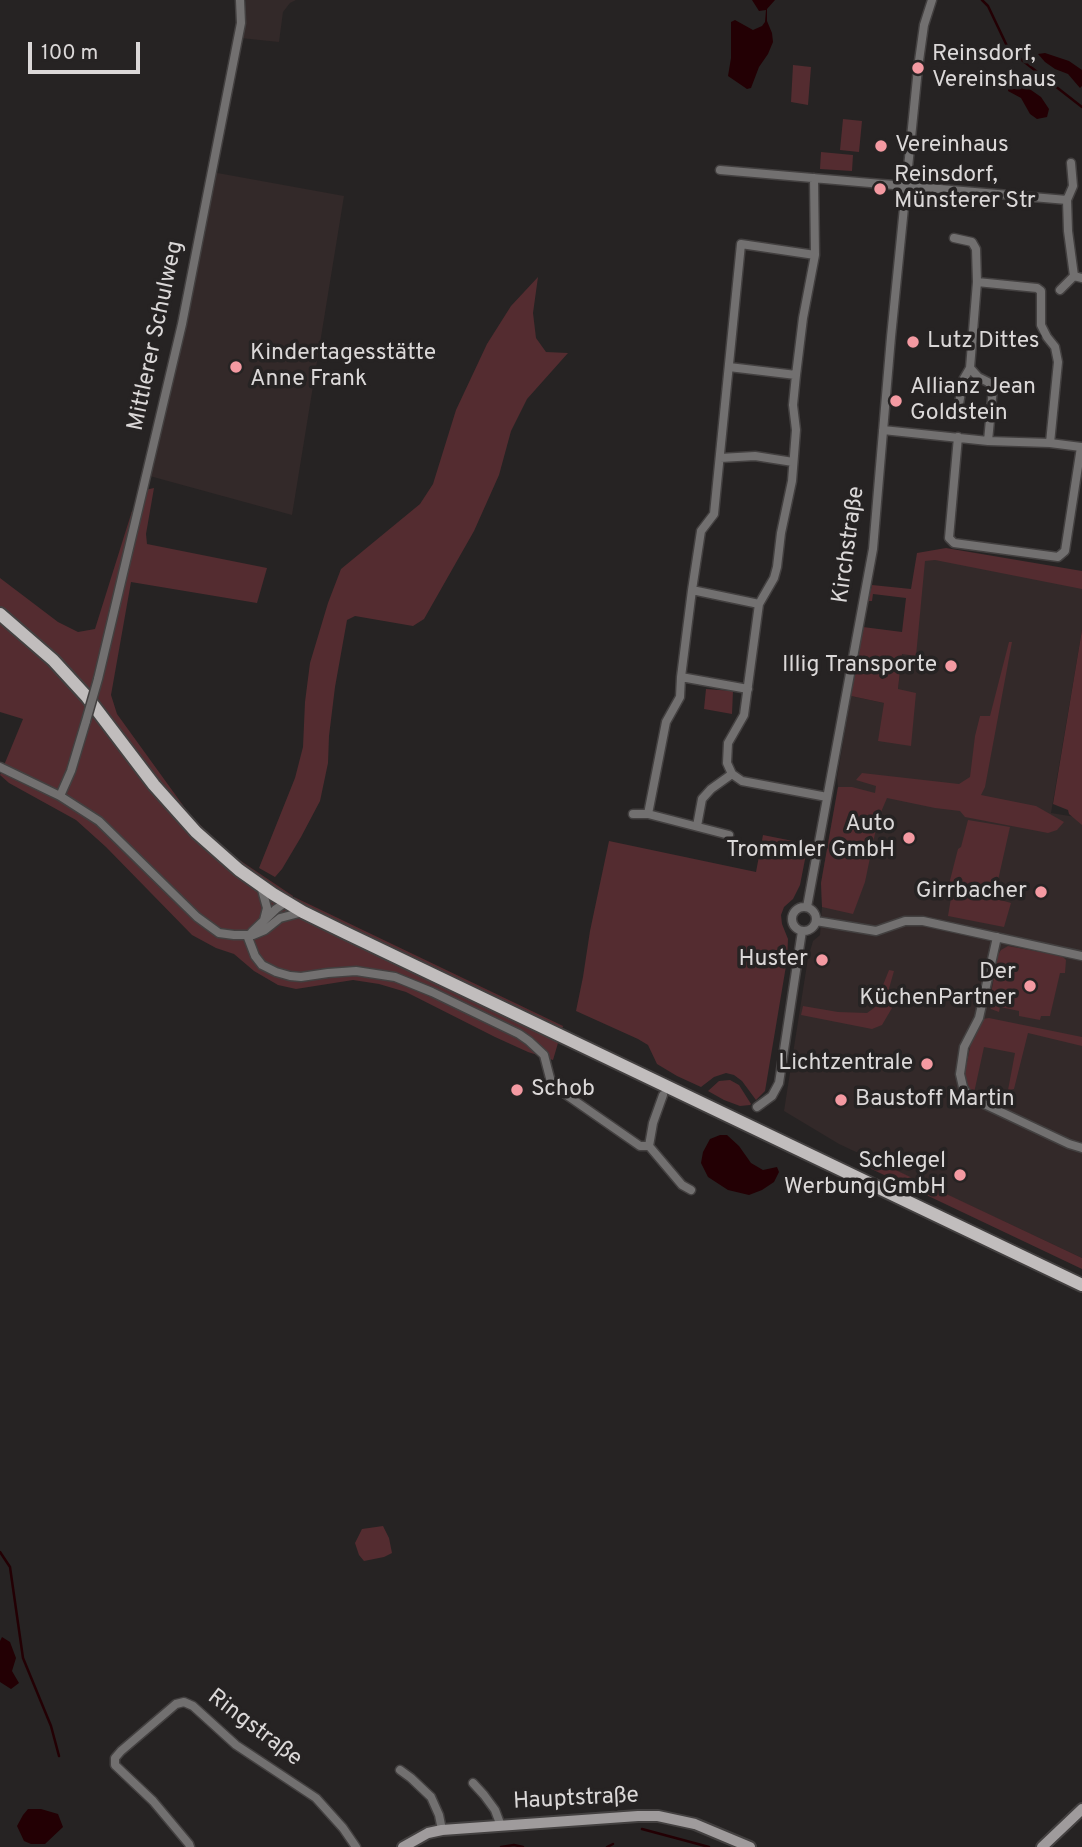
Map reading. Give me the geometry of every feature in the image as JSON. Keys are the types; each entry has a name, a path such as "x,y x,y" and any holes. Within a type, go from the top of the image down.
{"main road":[{"path":"0,614 53,660 87,696 182,818 215,850 286,902 1082,1285"},
{"path":"1042,1847 1082,1809"},
{"name":"Hauptstraße","path":"403,1847 428,1833 442,1829 638,1816 658,1816 695,1824 750,1847"}],"street":[{"name":"Mittlerer Schulweg","path":"60,796 71,771 98,679 182,324 241,23 240,0"},
{"name":"Kirchstraße","path":"757,1107 772,1096 779,1083 802,931 794,925 793,917 799,909 807,907 873,549 920,46 932,0"},
{"path":"1060,290 1078,277 1068,231 1068,200 1073,186 1071,163"},
{"path":"720,170 1068,200"},
{"path":"814,177 816,255 803,318 796,375 792,481 777,568 759,604 744,715 728,743 727,763 732,774 742,781 827,797"},
{"path":"954,238 972,242 976,249 977,282 970,368 963,380 960,404"},
{"path":"648,814 666,722 680,697 701,531 714,513 741,244 816,255"},
{"path":"977,282 1037,288 1041,291 1041,325 1055,347 1058,362 1049,443"},
{"path":"729,367 796,375"},
{"path":"970,368 993,388 988,441"},
{"path":"883,430 958,437 988,441 1049,443 1081,449 1065,551 1058,557 954,543 949,538 958,437"},
{"path":"720,458 755,456 793,462"},
{"path":"692,590 759,604"},
{"path":"681,677 748,689"},
{"path":"0,767 60,796 99,821 206,925 219,933 247,935 265,930 286,911 286,902"},
{"path":"697,826 702,799 732,774"},
{"path":"633,814 648,814 729,835"},
{"path":"261,886 267,908 262,924"},
{"path":"247,935 286,902"},
{"path":"802,931 811,929 816,921 815,913 807,907"},
{"path":"280,918 303,912"},
{"path":"816,921 876,931 914,920 1082,956"},
{"path":"247,935 255,956 262,965 276,972 301,977 356,971 395,977 519,1034 544,1055 555,1087 640,1146 649,1146 682,1185 691,1190"},
{"path":"997,937 979,1018 964,1047 960,1074 963,1087 967,1094 982,1103 1082,1148"},
{"path":"649,1146 653,1123 663,1095"},
{"name":"Ringstraße","path":"190,1847 153,1801 115,1765 115,1758 121,1751 176,1704 184,1702 193,1706 236,1745 316,1798 356,1847"},
{"path":"400,1770 431,1797 442,1829"},
{"path":"473,1783 495,1810 500,1826"}],"shaded area":[{"path":"246,0 296,0 283,12 279,42 241,38"},
{"path":"752,0 775,0 767,9 767,21 773,42 751,88 747,89 728,76 731,22 735,20 753,30 762,26 766,10 759,11"},
{"path":"1045,53 1069,61 1082,70 1082,86 1080,88 1068,74 1055,69 1038,54"},
{"path":"793,65 811,67 808,105 791,102"},
{"path":"1010,82 1021,83 1041,97 1049,109 1047,117 1037,119 1030,114 1021,98 1008,91"},
{"path":"843,119 862,121 859,152 840,150"},
{"path":"821,152 853,155 852,171 820,169"},
{"path":"212,172 344,196 292,515 146,475"},
{"path":"538,277 533,313 536,338 546,352 568,353 527,399 511,431 499,475 474,531 424,619 413,626 355,616 347,620 335,687 328,763 320,801 275,877 259,868 295,778 303,747 310,663 341,569 420,504 433,484 456,410 487,344 511,306"},
{"path":"154,488 146,534 147,544 267,568 257,603 131,582 111,695 117,714 190,815 229,853 293,896 293,902 294,897 563,1026 553,1060 495,1037 406,992 379,984 353,980 296,989 278,985 254,971 234,954 192,935 76,820 9,783 0,775 23,719 0,712 0,578 58,622 78,632 95,629 132,511 140,513 145,490"},
{"path":"946,548 1082,571 1082,589 935,560 925,561 916,656 902,654 898,689 916,693 911,746 878,741 884,703 851,696 863,627 902,632 906,598 873,594 872,601 868,601 872,585 911,589 917,553"},
{"path":"920,554 1082,585 1082,630 1051,813 1082,818 1082,1258 839,1144 784,1111 808,958 813,941 820,935 821,883 851,696 884,703 898,689 909,596 915,597"},
{"path":"1082,630 1082,825 1068,810 1053,804"},
{"path":"1009,642 1012,642 985,787 981,795 1036,806 1064,822 1057,830 1048,833 965,817 960,811 887,798 878,819 865,882 853,914 822,907 821,883 838,787 852,787 875,793 876,786 856,780 862,773 959,784 970,777 980,716 990,716"},
{"path":"706,689 733,691 732,714 704,709"},
{"path":"968,820 1010,827 994,898 1011,903 1004,927 948,916 952,892 948,888"},
{"path":"763,835 808,844 800,885 781,915 788,939 787,960 765,1091 756,1100 734,1075 726,1073 714,1077 701,1087 677,1076 657,1064 648,1045 576,1011 609,841 756,872"},
{"path":"1008,946 1062,956 1066,960 1065,973 1060,973 1050,1016 1041,1016 1040,1020 1019,1016 1019,1011 1000,1007 999,1012 991,1009 989,1005 998,955"},
{"path":"889,970 894,971 888,992 892,1008 882,1025 872,1029 801,1015 803,1006 838,1012 867,1013 874,1008"},
{"path":"983,1019 1082,1037 1082,1046 1028,1033 1014,1089 1008,1090 1015,1053 984,1047 974,1093 968,1087 964,1076 971,1043"},
{"path":"730,1080 739,1085 750,1105 740,1106 708,1091 719,1081"},
{"path":"727,1135 751,1163 763,1170 777,1167 779,1172 774,1182 749,1195 728,1190 708,1177 701,1163 703,1152 710,1139"},
{"path":"866,1156 1082,1258 1082,1269 861,1164"},
{"path":"383,1526 392,1553 364,1561 355,1543 362,1529"},
{"path":"2,1637 10,1642 16,1658 12,1671 19,1683 11,1689 0,1682"},
{"path":"28,1809 41,1809 58,1814 63,1827 45,1844 24,1841 17,1826"}],"waterway":[{"path":"982,0 988,6 1007,46 1082,107"},
{"path":"0,1552 10,1567 23,1658 51,1726 59,1756"},
{"path":"642,1829 709,1847"},
{"path":"607,1847 613,1844"},
{"path":"501,1847 523,1847"}],"place":[{"name":"Reinsdorf, Vereinshaus","path":"918,68"},
{"name":"Vereinhaus","path":"881,146"},
{"name":"Reinsdorf, Münsterer Str","path":"880,189"},
{"name":"Lutz Dittes","path":"913,342"},
{"name":"Kindertagesstätte Anne Frank","path":"236,367"},
{"name":"Allianz Jean Goldstein","path":"896,401"},
{"name":"Illig Transporte","path":"951,666"},
{"name":"Auto Trommler GmbH","path":"909,838"},
{"name":"Girrbacher","path":"1041,892"},
{"name":"Huster","path":"822,960"},
{"name":"Der KüchenPartner","path":"1030,986"},
{"name":"Lichtzentrale","path":"927,1064"},
{"name":"Schob","path":"517,1090"},
{"name":"Baustoff Martin","path":"841,1100"},
{"name":"Schlegel Werbung GmbH","path":"960,1175"}]}
